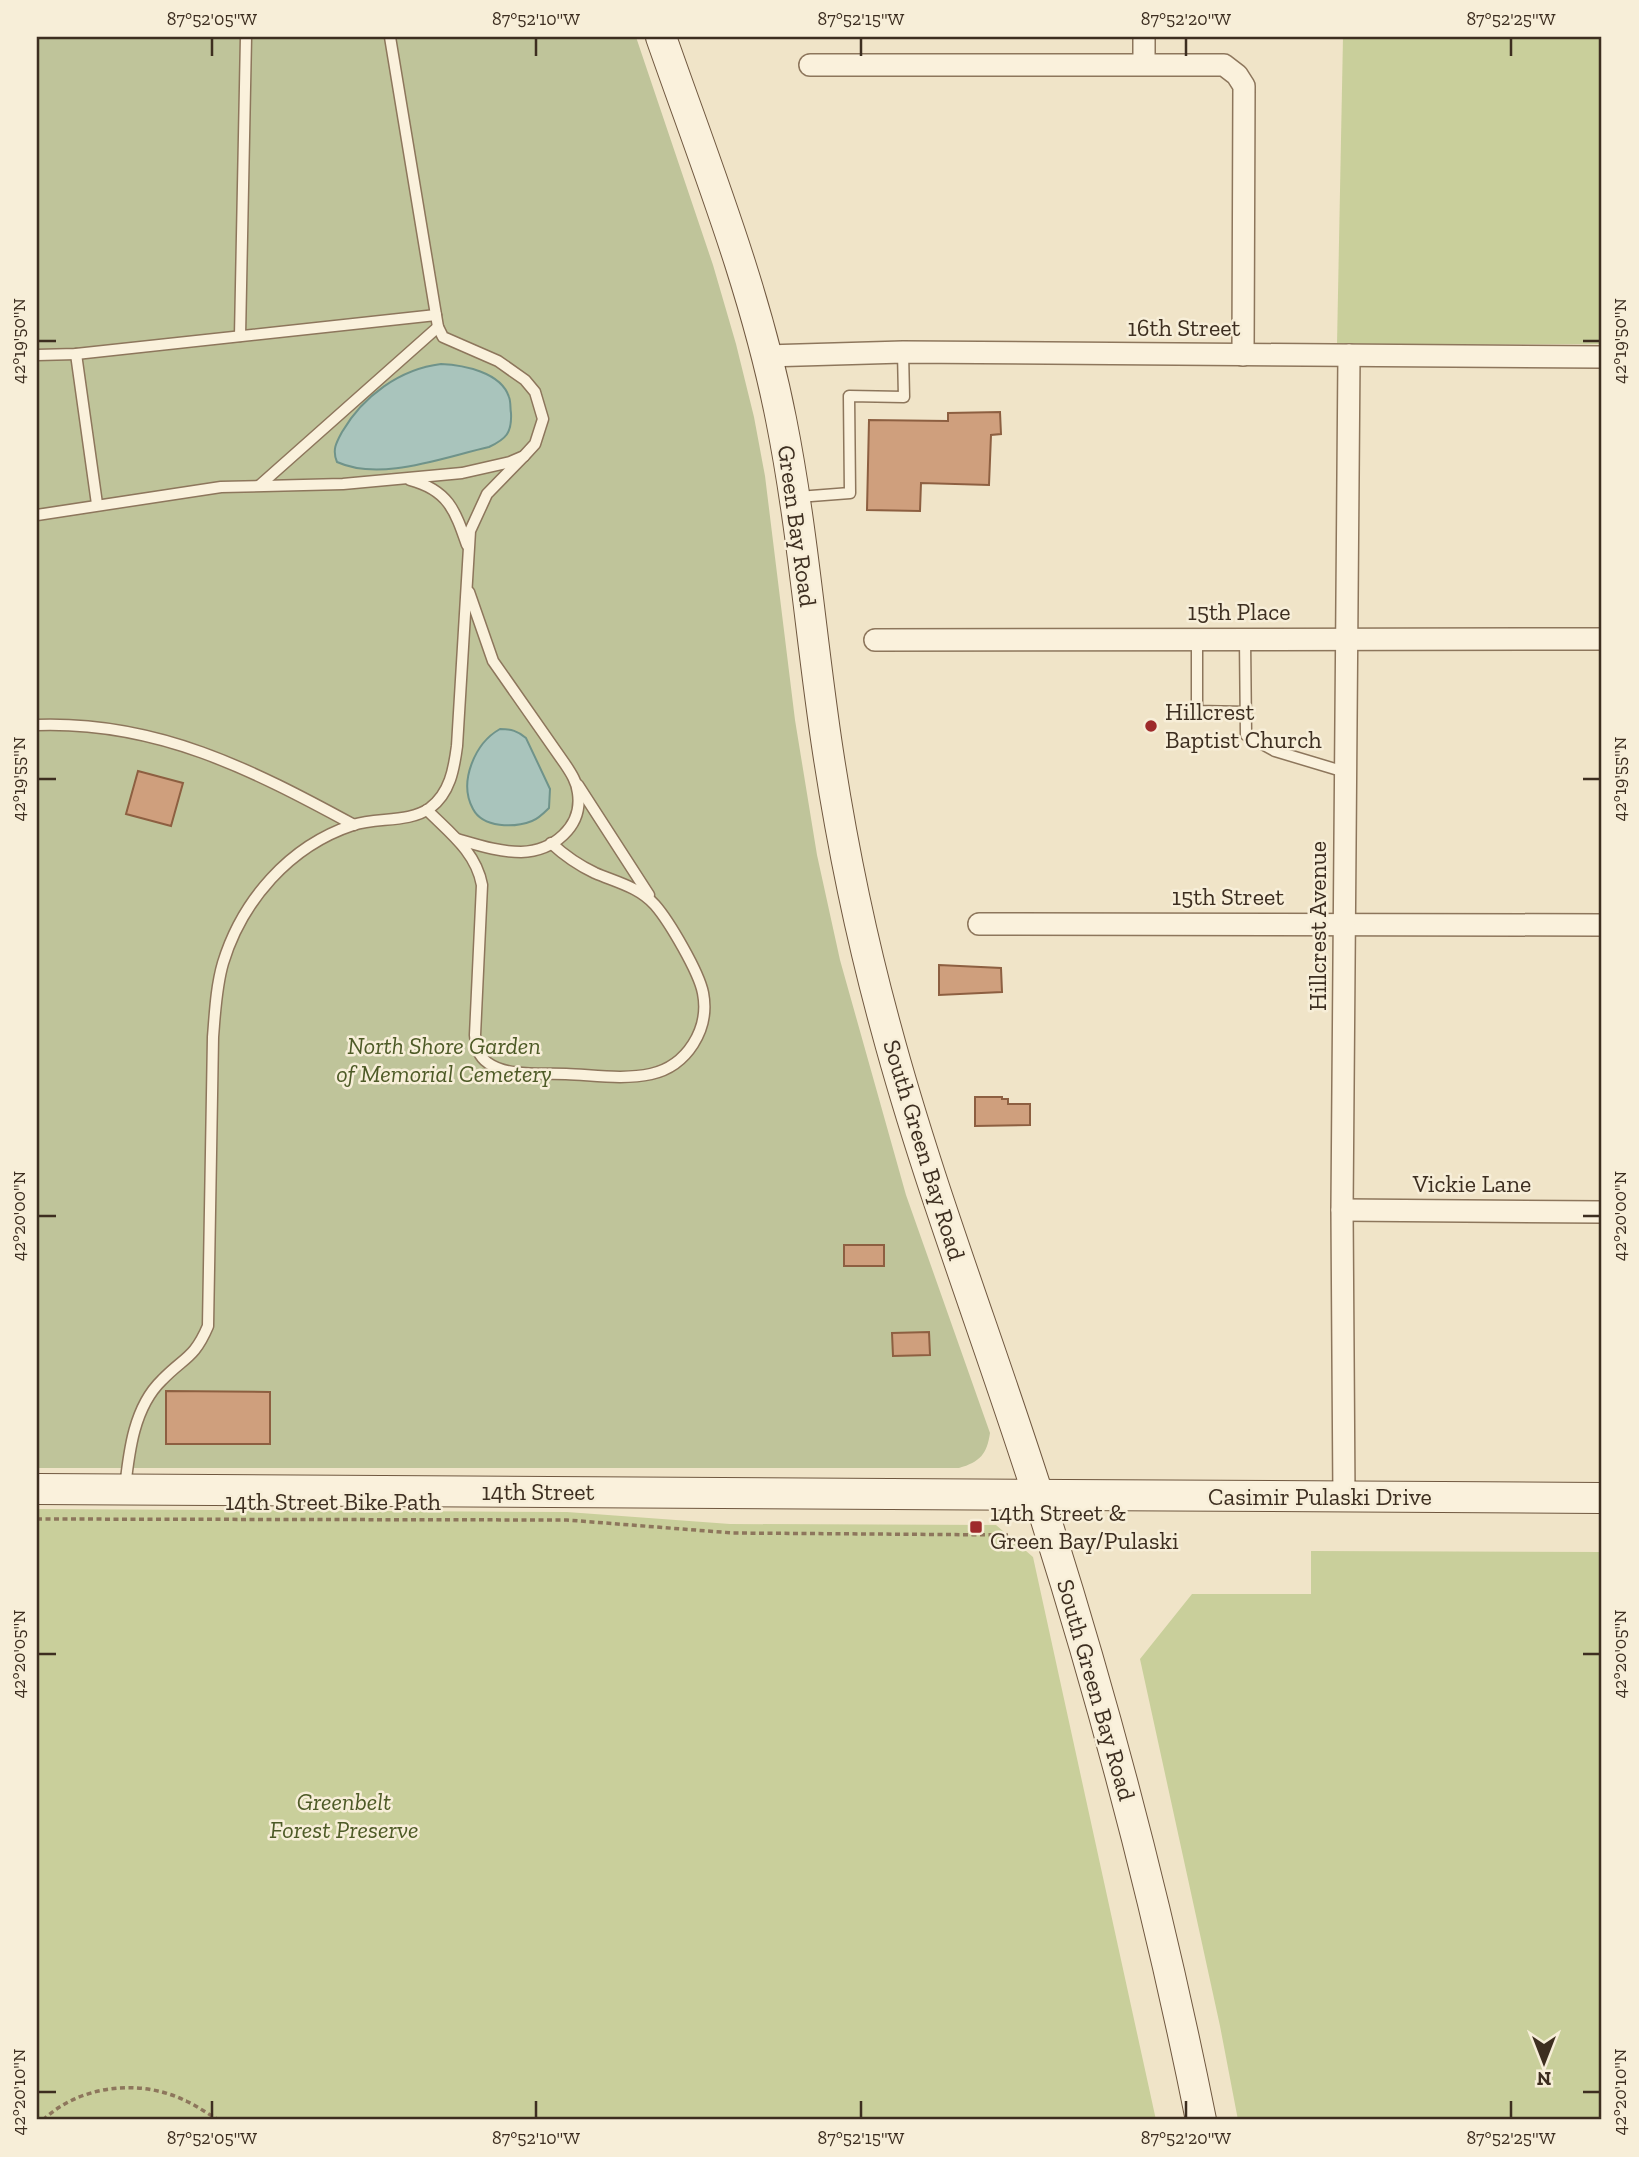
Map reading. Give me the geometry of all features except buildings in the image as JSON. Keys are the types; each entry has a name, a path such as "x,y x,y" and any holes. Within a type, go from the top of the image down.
{"main road":[{"name":"Green Bay Road","path":"661,37 718,194 766,356 796,497 828,753 856,902 886,1027"},
{"name":"South Green Bay Road","path":"886,1027 944,1219 1072,1600 1124,1785 1177,2004 1201,2120"},
{"name":"14th Street","path":"37,1489 1038,1495"},
{"name":"Casimir Pulaski Drive","path":"1038,1495 1602,1498"}],"street":[{"path":"1144,37 1144,64"},
{"path":"810,65 1224,65 1237,75 1244,86 1243,355"},
{"name":"16th Street","path":"766,356 904,352 1602,357"},
{"name":"Hillcrest Avenue","path":"1345,1498 1342,1210 1349,355"},
{"name":"15th Place","path":"875,640 1602,639"},
{"name":"15th Street","path":"979,924 1602,925"},
{"name":"Vickie Lane","path":"1342,1210 1602,1212"}],"lane":[{"path":"240,336 246,37"},
{"path":"125,1489 128,1454 137,1422 148,1398 161,1380 186,1361 200,1345 208,1326 212,1037 216,997 234,932 249,904 271,879 311,845 354,825 427,810 445,790 453,772 457,746 470,531 487,494 535,444 541,426 541,406 536,393 525,380 498,361 443,337 437,321 390,37"},
{"path":"37,355 76,354 240,336 437,321"},
{"path":"260,485 437,321"},
{"path":"796,497 850,493 849,396 904,397 904,352"},
{"path":"76,354 97,504"},
{"path":"37,515 221,487 344,484 481,469 510,463 523,456"},
{"path":"404,478 438,491 450,504 468,547"},
{"path":"427,810 473,857 480,871 482,885 475,1035 477,1048 490,1065 514,1072 632,1077 667,1068 689,1051 701,1028 704,1002 702,990 685,952 575,780 493,661 466,580"},
{"path":"1197,638 1197,711 1245,712"},
{"path":"1245,638 1245,735 1275,751 1345,772"},
{"path":"37,725 108,727 166,739 217,757 307,799 354,825"},
{"path":"457,839 489,849 523,852 561,839 574,820 579,794 575,780"},
{"path":"551,844 568,858 645,894 657,907"}],"path":[{"name":"14th Street Bike Path","path":"37,1519 567,1520 733,1533 1007,1535"},
{"path":"43,2120 57,2107 77,2097 100,2090 131,2088 160,2092 184,2100 219,2120"}],"green space":[{"name":"North Shore Garden of Memorial Cemetery","path":"37,37 636,37 713,265 754,417 765,476 795,720 817,855 840,960 906,1195 990,1433 987,1446 977,1460 959,1468 37,1468"},
{"path":"1343,37 1602,37 1602,344 1337,345"},
{"name":"Greenbelt Forest Preserve","path":"37,1509 567,1512 730,1524 996,1525 1033,1557 1156,2120 37,2120"},
{"path":"1311,1551 1602,1552 1602,2120 1238,2120 1140,1659 1192,1594 1311,1594"}],"water":[{"path":"441,364 480,372 498,381 505,388 510,399 511,420 504,438 489,447 393,469 354,468 337,462 336,443 351,419 372,396 397,378"},
{"path":"500,729 514,731 526,738 550,789 549,808 536,819 525,823 500,825 484,820 473,809 469,798 467,787 472,764 483,744"}],"place":[{"name":"Hillcrest Baptist Church","path":"1151,726"},
{"name":"14th Street & Green Bay/Pulaski","path":"976,1527"}]}
